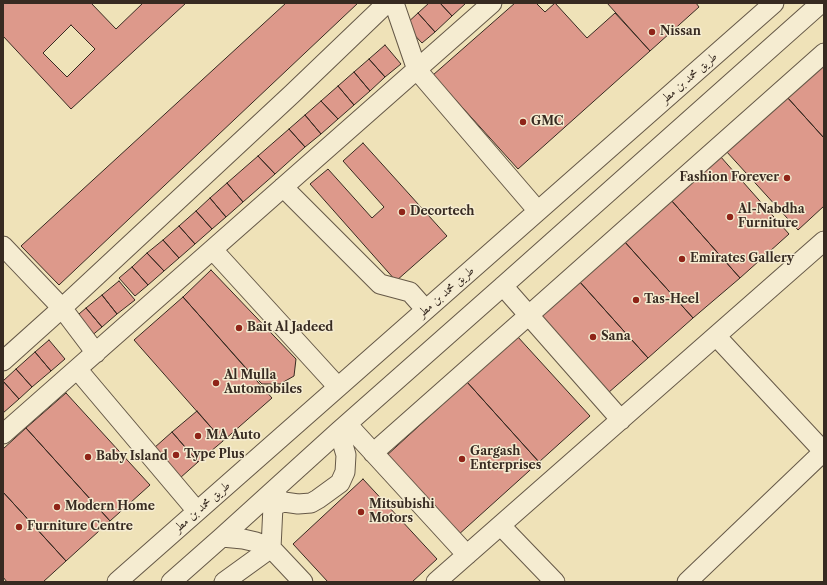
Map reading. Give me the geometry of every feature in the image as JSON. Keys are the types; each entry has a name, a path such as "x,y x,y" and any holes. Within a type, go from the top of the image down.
{"street":[{"path":"3,360 62,308 292,94 387,3"},
{"path":"394,3 417,70 538,211"},
{"path":"3,434 492,3"},
{"path":"179,578 343,427 821,3"},
{"name":"طريق محمد بن مطر","path":"117,582 771,5"},
{"path":"373,453 824,53"},
{"path":"284,187 380,284 410,292 426,310"},
{"path":"436,582 824,242"},
{"path":"3,246 62,308 96,353"},
{"path":"213,250 338,387"},
{"path":"503,286 621,420"},
{"path":"687,582 824,452 716,336"},
{"path":"77,369 197,511"},
{"path":"343,427 373,453 467,555"},
{"path":"273,506 284,502 298,504 311,503 340,483 345,472 346,455 343,427"},
{"path":"271,548 273,506 280,485"},
{"path":"500,526 555,582"},
{"path":"222,537 256,542 271,548 303,582"},
{"path":"224,582 271,548"}],"building":[{"path":"3,3 91,3 116,29 143,3 186,3 71,109 3,36","holes":["71,25 95,49 67,77 43,53"]},
{"path":"286,3 358,3 59,285 21,246"},
{"path":"429,3 440,3 452,16 435,32 418,13"},
{"path":"440,3 466,3 452,16"},
{"name":"GMC","path":"515,3 536,3 545,12 555,3 587,38 615,13 650,51 518,169 433,75"},
{"name":"Nissan","path":"607,3 696,3 699,7 650,51"},
{"path":"418,13 435,32 422,43 405,25"},
{"path":"385,45 401,64 385,77 369,59"},
{"path":"369,59 385,77 370,91 354,72"},
{"path":"824,63 824,138 787,97"},
{"path":"354,72 370,91 354,105 338,86"},
{"path":"338,86 354,105 338,119 321,101"},
{"name":"Fashion Forever","path":"787,97 824,138 824,206 798,230 726,151"},
{"path":"321,101 338,119 321,134 305,115"},
{"path":"305,115 321,134 305,147 289,129"},
{"path":"289,129 305,147 275,174 258,156"},
{"name":"Decortech","path":"363,143 447,236 396,281 310,184 328,169 372,218 384,207 343,161"},
{"path":"258,156 275,174 243,202 227,183"},
{"name":"Al-Nabdha Furniture","path":"720,156 789,234 740,278 671,200"},
{"path":"227,183 243,202 226,217 210,198"},
{"path":"210,198 226,217 212,229 196,211"},
{"name":"Emirates Gallery","path":"671,200 740,278 693,318 624,241"},
{"path":"196,211 212,229 195,244 179,226"},
{"path":"179,226 195,244 179,258 163,240"},
{"path":"163,240 179,258 164,271 147,253"},
{"name":"Tas-Heel","path":"624,241 693,318 648,358 579,281"},
{"path":"147,253 164,271 148,285 132,267"},
{"path":"132,267 148,285 135,296 119,278"},
{"name":"Bait Al Jadeed","path":"211,270 296,359 294,376 280,384 262,384 183,297"},
{"path":"119,281 135,300 117,314 102,295"},
{"name":"Sana","path":"579,281 648,358 608,393 539,316"},
{"path":"102,295 117,314 102,327 86,308"},
{"name":"Al Mulla Automobiles","path":"183,297 272,398 223,441 134,340"},
{"path":"86,308 102,327 89,338 73,319"},
{"path":"517,336 590,416 539,462 467,382"},
{"path":"49,340 65,359 51,371 35,352"},
{"path":"35,352 51,371 32,387 16,369"},
{"path":"16,369 32,387 19,399 3,381"},
{"path":"3,381 19,399 3,413"},
{"name":"Gargash Enterprises","path":"467,382 539,462 457,536 385,457"},
{"name":"Baby Island","path":"66,393 150,485 110,521 26,428"},
{"name":"MA Auto","path":"197,411 223,441 198,462 172,432"},
{"name":"Modern Home","path":"26,428 110,521 66,561 3,492 3,449"},
{"name":"Type Plus","path":"172,432 198,462 180,478 154,448"},
{"name":"Mitsubishi Motors","path":"363,479 437,559 412,582 328,582 293,544"},
{"name":"Furniture Centre","path":"3,492 66,561 43,582 7,582 3,577"}],"place":[{"name":"Nissan","path":"652,32"},
{"name":"GMC","path":"523,122"},
{"name":"Fashion Forever","path":"787,178"},
{"name":"Decortech","path":"402,212"},
{"name":"Al-Nabdha Furniture","path":"730,217"},
{"name":"Emirates Gallery","path":"682,259"},
{"name":"Tas-Heel","path":"636,300"},
{"name":"Bait Al Jadeed","path":"239,328"},
{"name":"Sana","path":"593,337"},
{"name":"Al Mulla Automobiles","path":"216,383"},
{"name":"MA Auto","path":"198,436"},
{"name":"Type Plus","path":"176,455"},
{"name":"Baby Island","path":"88,457"},
{"name":"Gargash Enterprises","path":"462,459"},
{"name":"Modern Home","path":"57,507"},
{"name":"Mitsubishi Motors","path":"361,512"},
{"name":"Furniture Centre","path":"19,527"}]}
